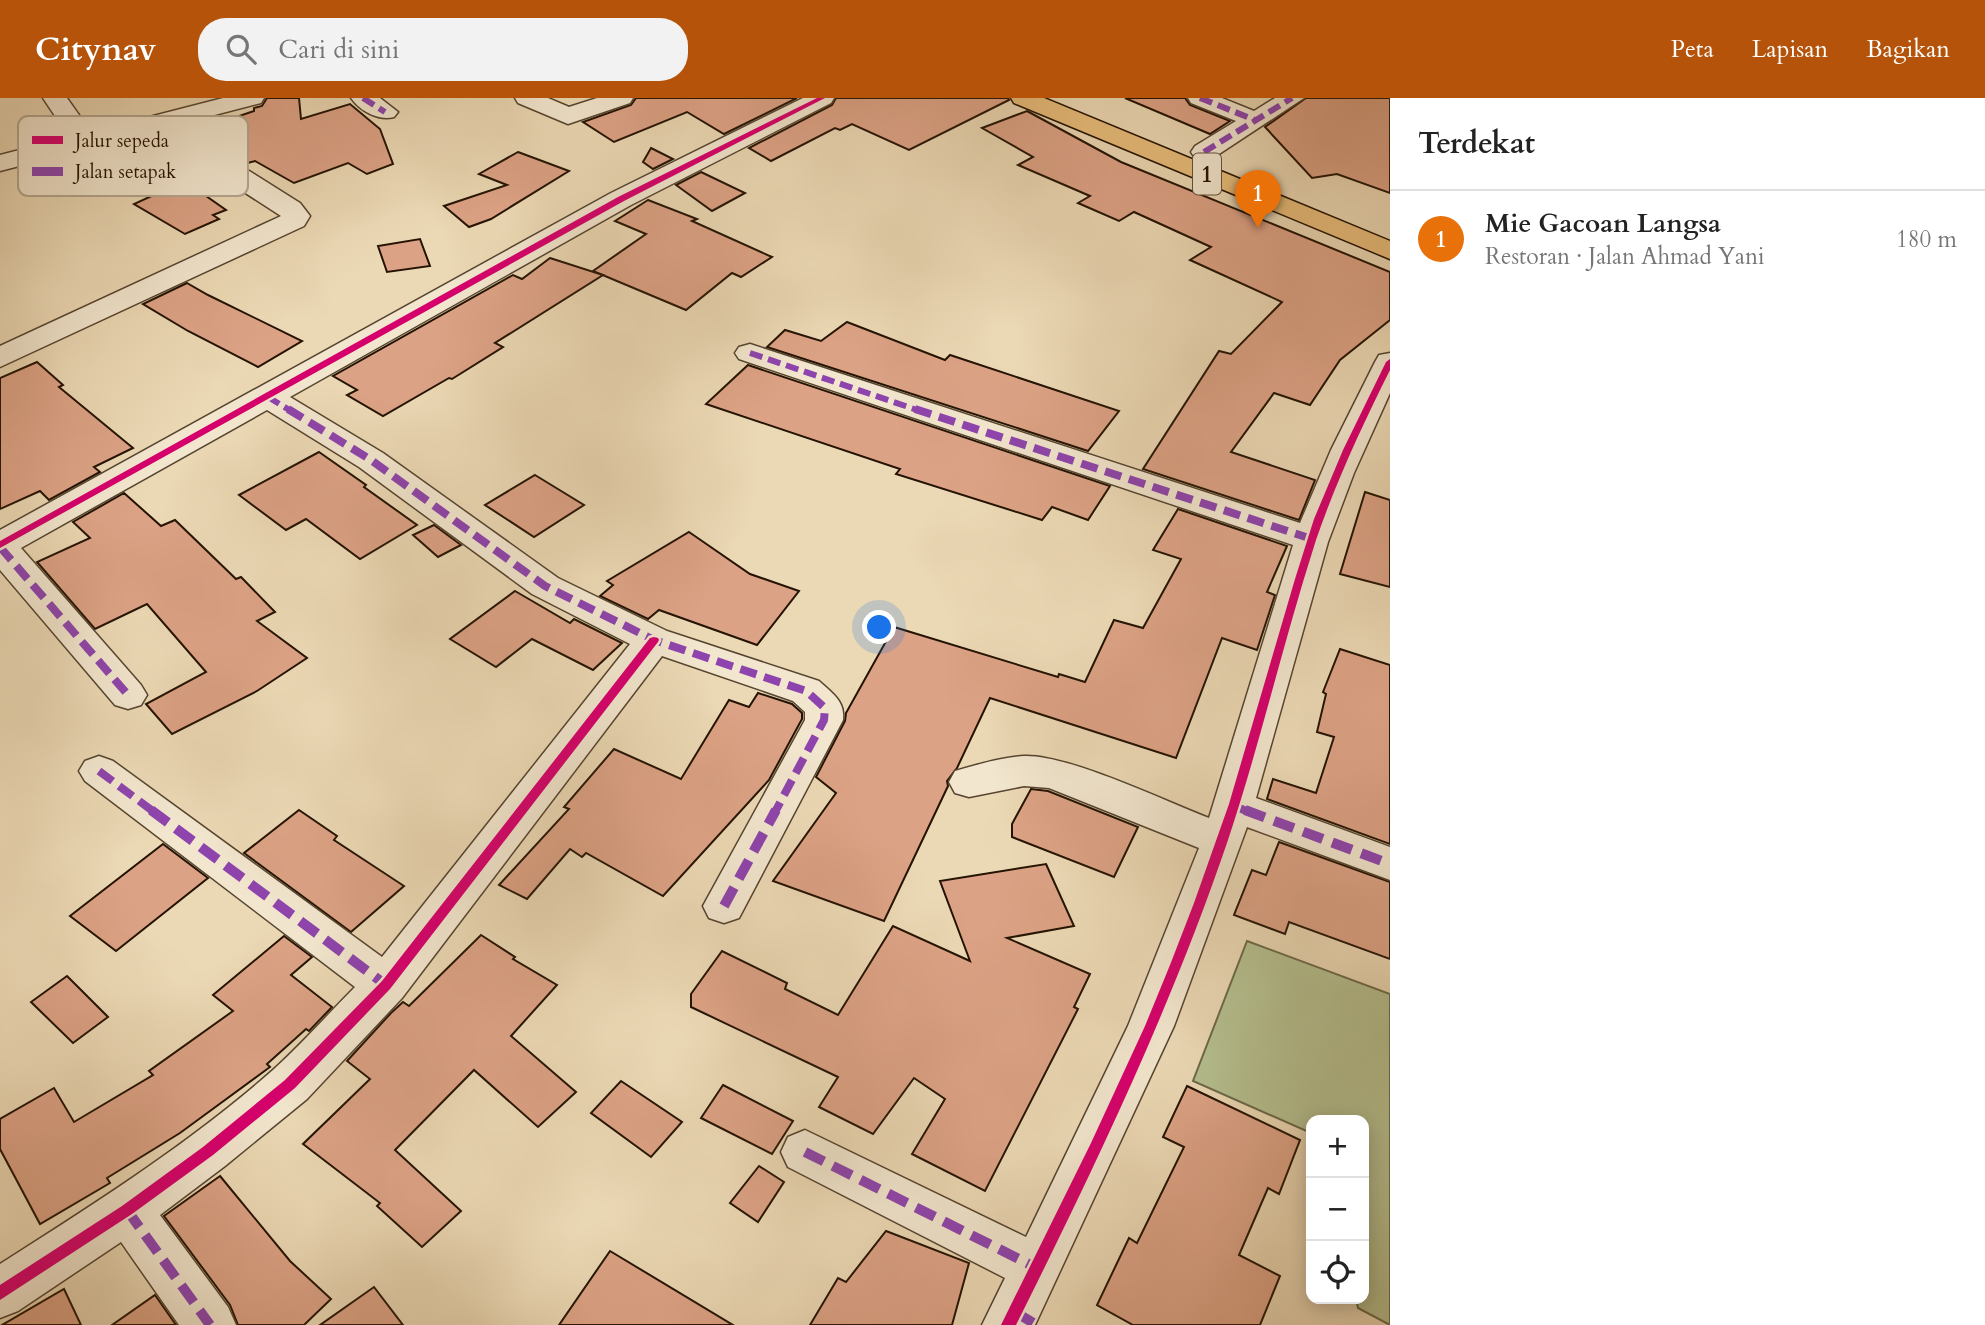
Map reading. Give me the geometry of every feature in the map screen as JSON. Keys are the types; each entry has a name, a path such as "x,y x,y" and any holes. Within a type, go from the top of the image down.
{"main road":[{"name":"1","path":"1023,98 1390,251"},
{"name":"1","path":"1070,98 1390,229"}],"street":[{"path":"55,98 67,116"},
{"path":"175,116 252,98"},
{"path":"363,98 386,112"},
{"path":"527,98 568,116 621,98"},
{"path":"128,695 0,546 621,199 822,98"},
{"path":"1199,98 1255,120"},
{"path":"1204,152 1292,98"},
{"path":"0,163 18,158"},
{"path":"0,358 294,220 295,213 248,182"},
{"path":"750,354 1312,539"},
{"path":"805,1152 1024,1308 1153,1023 1191,932 1228,823 1312,539 1367,407 1390,362"},
{"path":"268,397 371,460 545,586 654,640 806,691 825,708 824,719 724,906"},
{"path":"0,1293 127,1210 290,1084 386,985 520,809 654,640"},
{"path":"99,771 386,985"},
{"path":"969,782 1024,771 1053,774 1228,823 1390,864"},
{"path":"127,1210 210,1325"}],"green space":[{"path":"1247,941 1390,994 1390,1325 1358,1308 1357,1304 1369,1304 1369,1115 1306,1115 1306,1131 1193,1081"}],"building":[{"path":"267,98 299,98 301,119 350,104 380,129 393,164 367,174 348,163 294,183 255,161 248,163 248,116 239,116 262,106"},
{"path":"636,98 797,98 724,134 687,112 614,142 583,122 631,105"},
{"path":"836,98 1009,100 909,150 852,124 840,130 835,128 771,161 749,148 832,105"},
{"path":"1125,98 1185,98 1190,105 1230,121 1210,134"},
{"path":"1306,98 1390,98 1390,193 1337,174 1312,178 1265,127"},
{"path":"1027,111 1121,162 1390,272 1390,320 1340,360 1310,405 1274,393 1231,452 1315,480 1299,520 1143,469 1219,351 1231,354 1282,302 1190,260 1211,247 1134,212 1119,221 1078,203 1090,196 1018,165 1033,157 982,128"},
{"path":"651,148 673,159 653,169 643,162"},
{"path":"518,152 569,171 491,219 469,227 444,206 507,185 479,174"},
{"path":"701,172 745,193 712,211 676,185"},
{"path":"152,196 206,196 226,210 213,215 219,219 185,234 134,204"},
{"path":"648,200 697,219 692,221 772,257 741,277 732,273 686,310 593,271 646,234 615,221"},
{"path":"420,239 430,266 387,272 378,246"},
{"path":"550,258 603,275 495,343 503,347 452,379 449,378 383,416 347,395 357,390 333,376 513,275 522,279"},
{"path":"187,283 302,341 258,367 143,304"},
{"path":"847,322 945,360 950,355 1119,411 1088,451 767,347 785,330 821,341"},
{"path":"37,362 63,385 59,387 133,448 94,467 100,472 49,500 40,491 0,509 0,378"},
{"path":"748,365 1110,486 1088,520 1052,507 1042,520 896,474 900,469 706,404"},
{"path":"319,452 417,525 360,559 306,519 286,530 239,495"},
{"path":"535,475 584,505 534,537 485,505"},
{"path":"1365,492 1390,500 1390,587 1340,574"},
{"path":"124,493 161,526 175,520 236,579 241,577 275,612 257,621 307,658 257,691 172,734 146,704 206,672 147,604 95,629 37,562 90,538 73,522"},
{"path":"1178,509 1287,546 1267,592 1275,595 1257,650 1222,638 1176,758 990,698 957,768 947,781 948,786 884,921 773,881 836,793 816,777 845,721 846,713 894,627 1058,677 1059,674 1085,682 1114,620 1143,628 1181,559 1153,550"},
{"path":"434,525 461,545 438,557 413,535"},
{"path":"689,532 750,574 799,591 757,645 659,610 648,619 600,596 613,585 607,581"},
{"path":"515,591 570,623 574,619 622,643 593,670 532,639 496,667 450,639"},
{"path":"1340,649 1390,665 1390,844 1267,799 1273,779 1316,793 1334,737 1317,732 1326,694 1323,692"},
{"path":"758,693 792,704 802,713 802,719 769,780 663,896 586,853 582,857 570,849 527,899 499,885 569,809 564,807 614,749 681,779 729,700 749,707"},
{"path":"1031,789 1048,791 1138,827 1114,877 1012,837 1012,824"},
{"path":"299,810 337,836 334,840 404,886 351,932 244,853"},
{"path":"1279,842 1390,882 1390,959 1289,922 1285,934 1234,915 1252,870 1266,875"},
{"path":"163,844 208,878 116,951 70,916"},
{"path":"1046,864 1074,926 1007,938 1090,974 1074,1007 1078,1009 985,1191 912,1154 945,1099 914,1078 873,1134 819,1107 838,1077 691,1007 691,994 722,951 787,983 785,989 838,1015 893,926 970,961 940,881"},
{"path":"481,935 515,957 513,959 557,985 511,1036 576,1092 538,1127 474,1070 395,1150 461,1211 422,1247 377,1206 380,1203 303,1144 370,1079 347,1061 391,1013 403,1002 409,1006"},
{"path":"284,936 312,957 291,975 332,1007 309,1031 306,1029 267,1064 270,1067 180,1133 107,1178 110,1183 40,1224 0,1149 0,1119 54,1088 74,1122 153,1075 149,1071 233,1011 213,995"},
{"path":"67,976 108,1017 73,1043 31,1002"},
{"path":"621,1081 682,1122 651,1157 591,1113"},
{"path":"723,1085 793,1121 772,1154 701,1118"},
{"path":"1187,1086 1300,1140 1279,1194 1268,1188 1239,1255 1280,1276 1260,1325 1133,1325 1097,1305 1129,1238 1137,1243 1184,1147 1163,1137"},
{"path":"759,1166 784,1182 758,1222 730,1203"},
{"path":"220,1176 290,1261 331,1299 304,1325 238,1325 230,1305 164,1216"},
{"path":"886,1231 969,1263 952,1325 810,1325 838,1278 846,1282"},
{"path":"610,1251 733,1325 559,1325"},
{"path":"374,1287 403,1325 320,1325"},
{"path":"64,1289 81,1325 2,1325"},
{"path":"155,1295 176,1325 112,1325"}],"marked path":[{"path":"363,98 385,112"},
{"path":"1200,98 1255,120"},
{"path":"1204,152 1292,98"},
{"path":"750,353 1023,446 1312,539"},
{"path":"268,397 371,460 545,586 654,640 806,691 825,708 824,720 724,906"},
{"path":"0,547 128,695"},
{"path":"99,771 386,985"},
{"path":"1234,806 1390,864"},
{"path":"805,1152 1037,1268"},
{"path":"127,1210 210,1325"},
{"path":"1015,1312 1037,1325"}],"cycle path":[{"path":"0,545 621,199 822,98"},
{"path":"1008,1325 1096,1147 1176,965 1234,804 1319,519 1347,450 1390,362"},
{"path":"0,1293 127,1210 208,1151 290,1084 386,985 654,640"}],"place":[{"name":"Mie Gacoan Langsa","path":"1258,228"}]}
